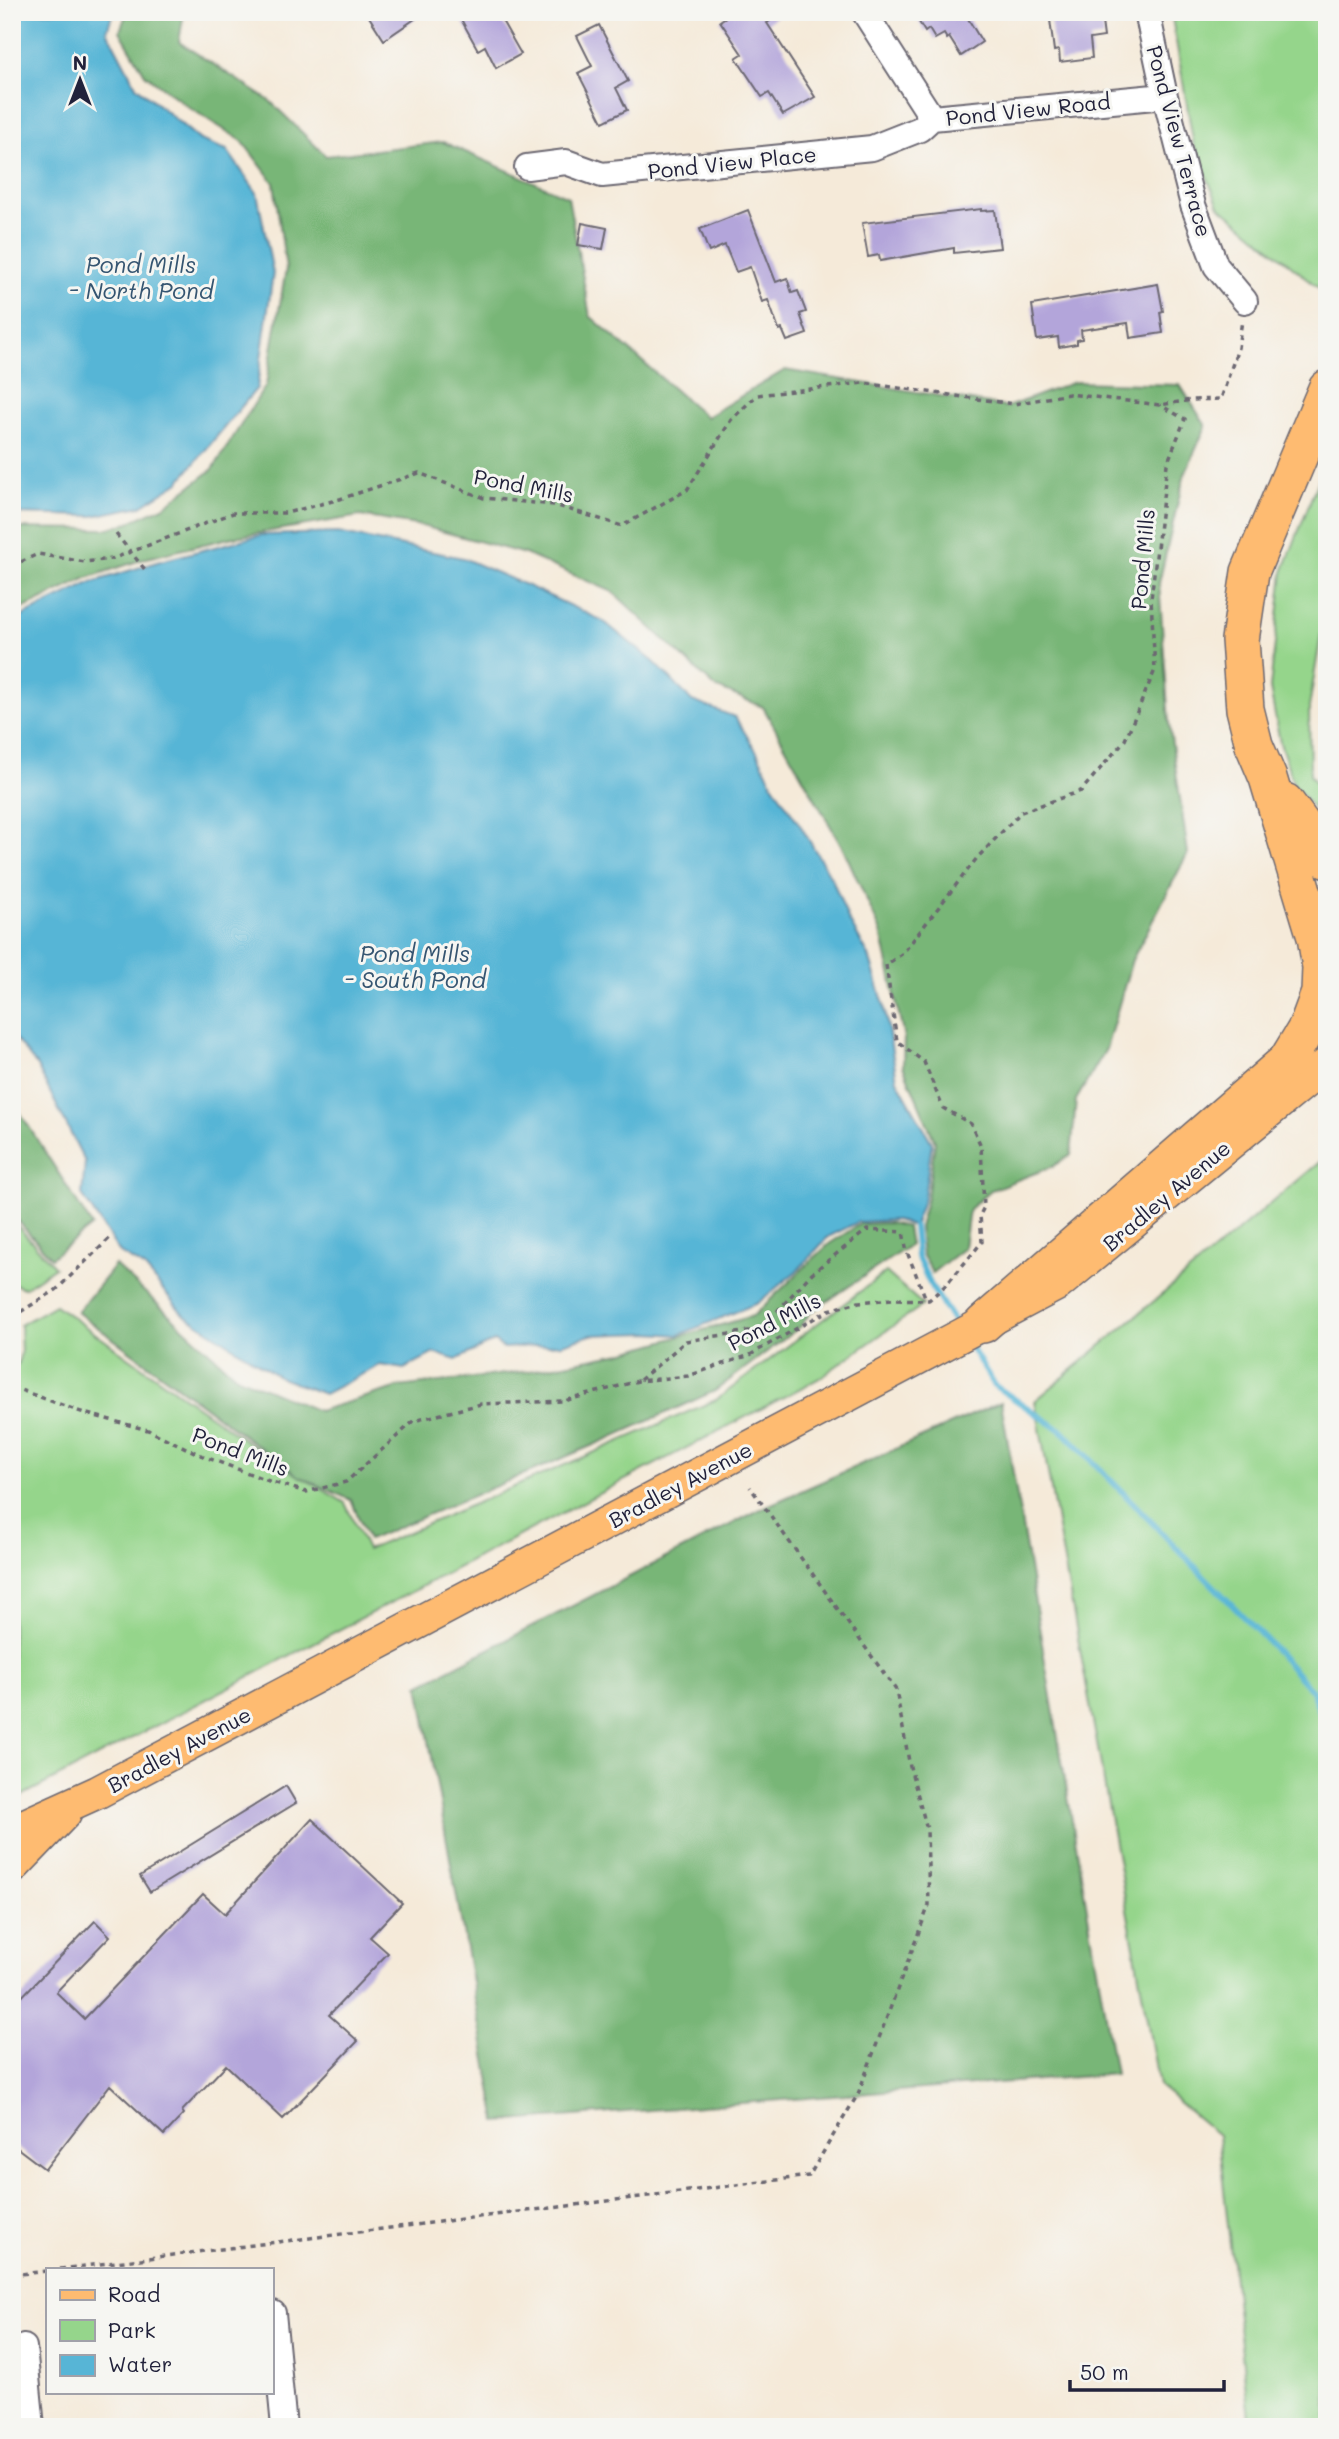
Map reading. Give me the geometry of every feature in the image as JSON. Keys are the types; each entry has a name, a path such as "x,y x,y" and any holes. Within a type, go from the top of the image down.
{"highway":[{"path":"984,1324 1287,1060 1307,1028 1320,993 1321,967 1317,937 1268,778 1254,745 1245,709 1240,640 1250,572 1327,390"},
{"path":"1268,778 1327,859"}],"main road":[{"name":"Bradley Avenue","path":"12,1868 76,1802 1058,1284 1327,1064"},
{"path":"12,1831 76,1802"}],"street":[{"name":"Pond View Road","path":"864,12 932,118 1165,96"},
{"name":"Pond View Terrace","path":"1147,12 1193,205 1216,266 1245,301"},
{"name":"Pond View Place","path":"527,167 566,162 602,175 872,148 920,130 932,118"},
{"path":"273,2313 284,2427"},
{"path":"24,2347 32,2427"}],"path":[{"name":"Pond Mills","path":"12,566 38,554 85,562 112,559 233,513 286,513 340,499 419,472 484,498 555,505 622,526 687,490 731,420 757,395 863,383 1014,404 1069,394 1160,405 1221,399 1238,348 1245,301"},
{"name":"Pond Mills","path":"12,1387 84,1413 148,1430 203,1456 306,1492 346,1482 414,1421 481,1404 564,1401 638,1381 688,1376 750,1355 829,1310 859,1301 929,1300 948,1283 982,1242 980,1215 984,1207 984,1194 981,1146 971,1124 943,1108 924,1062 897,1041 886,965 903,953 977,858 1021,813 1081,791 1125,740 1155,670 1151,599 1167,464 1185,419 1160,405"},
{"path":"116,534 147,572"},
{"path":"638,1381 686,1341 761,1329 812,1273 867,1230 903,1232 907,1252 926,1299"},
{"path":"12,1317 56,1290 110,1238"},
{"path":"68,2268 809,2176 858,2094 929,1905 927,1829 910,1767 896,1690 750,1487"},
{"path":"12,2275 46,2271"}],"green space":[{"path":"127,12 184,12 179,42 270,101 326,156 443,142 568,197 590,316 706,417 785,370 1007,407 1074,382 1180,385 1206,426 1184,476 1159,583 1169,723 1188,853 1132,960 1106,1049 1076,1100 1071,1155 1051,1167 991,1190 969,1209 964,1248 932,1273 922,1254 919,1227 927,1197 935,1142 903,1066 904,1038 881,932 844,850 763,707 715,687 613,592 525,554 422,526 360,516 229,538 147,558 87,578 12,614 12,528 105,529 125,524 163,507 213,469 266,385 286,269 274,183 242,141 190,108 145,74 120,31"},
{"path":"1171,12 1327,12 1327,279 1321,290 1219,206 1194,146"},
{"path":"1327,457 1327,626 1321,635 1309,707 1310,775 1327,801 1327,826 1294,785 1280,743 1270,688 1283,572"},
{"path":"12,1100 92,1226 51,1258 12,1214"},
{"path":"1327,1156 1327,2427 1250,2427 1218,2135 1159,2086 1035,1401"},
{"path":"12,1220 55,1267 24,1288 12,1283"},
{"path":"889,1223 907,1227 910,1245 810,1313 801,1326 715,1391 368,1540 351,1500 300,1477 77,1312 115,1265 236,1376 318,1411 399,1387 529,1371 621,1353 753,1316 829,1244 860,1224"},
{"path":"886,1272 923,1305 818,1379 12,1801 12,1367 17,1366 21,1353 20,1325 55,1305 273,1460 345,1503 367,1550 716,1400"},
{"path":"1001,1402 1115,2074 497,2122 419,1685 765,1507"}],"water":[{"name":"Pond Mills - North Pond","path":"12,12 113,12 107,31 136,86 200,140 227,150 257,193 273,273 257,388 179,482 141,506 93,516 12,514"},
{"name":"Pond Mills - South Pond","path":"338,533 463,558 530,587 603,621 654,662 692,701 735,717 757,752 773,785 833,881 848,919 869,956 884,1005 897,1080 932,1143 924,1197 914,1227 896,1220 858,1222 828,1237 799,1269 758,1303 679,1335 591,1335 562,1344 503,1348 494,1341 456,1360 434,1353 404,1369 380,1365 324,1394 281,1378 183,1314 145,1268 120,1253 82,1195 85,1162 37,1066 12,1035 12,623 90,583 160,561 261,535"}],"building":[{"path":"366,12 425,12 384,40"},
{"path":"457,12 497,12 521,54 496,68 485,46 478,50"},
{"path":"733,12 783,12 767,23 815,97 783,115 769,93 762,97 736,58 742,54 720,21"},
{"path":"913,12 964,12 982,42 961,56 949,37 947,39 944,34 935,39 929,29 925,32"},
{"path":"1049,12 1078,12 1079,17 1101,14 1104,37 1090,39 1092,58 1060,62 1059,50 1054,51"},
{"path":"599,25 628,81 616,88 627,110 603,122 578,73 592,66 577,36"},
{"path":"981,209 995,210 1000,248 954,253 954,248 880,261 879,255 868,257 862,223"},
{"path":"748,210 776,282 787,278 792,293 798,291 806,312 800,314 807,334 787,341 782,329 779,330 768,300 762,302 750,267 736,272 725,245 709,252 700,229"},
{"path":"582,223 607,228 603,249 578,245"},
{"path":"1158,284 1163,311 1160,312 1163,333 1130,338 1128,323 1081,330 1082,339 1077,340 1077,344 1059,347 1058,337 1037,340 1032,305"},
{"path":"286,1786 296,1803 150,1892 140,1876"},
{"path":"312,1819 402,1903 370,1937 388,1953 329,2015 358,2041 283,2119 226,2065 182,2111 184,2114 164,2135 110,2085 45,2169 12,2144 12,2007 95,1921 110,1936 56,1992 84,2019 203,1894 225,1914"}],"waterway":[{"path":"914,1227 917,1256 932,1288 957,1326"},
{"path":"967,1341 995,1386 1065,1433 1270,1644 1312,1691 1327,1729"}]}
